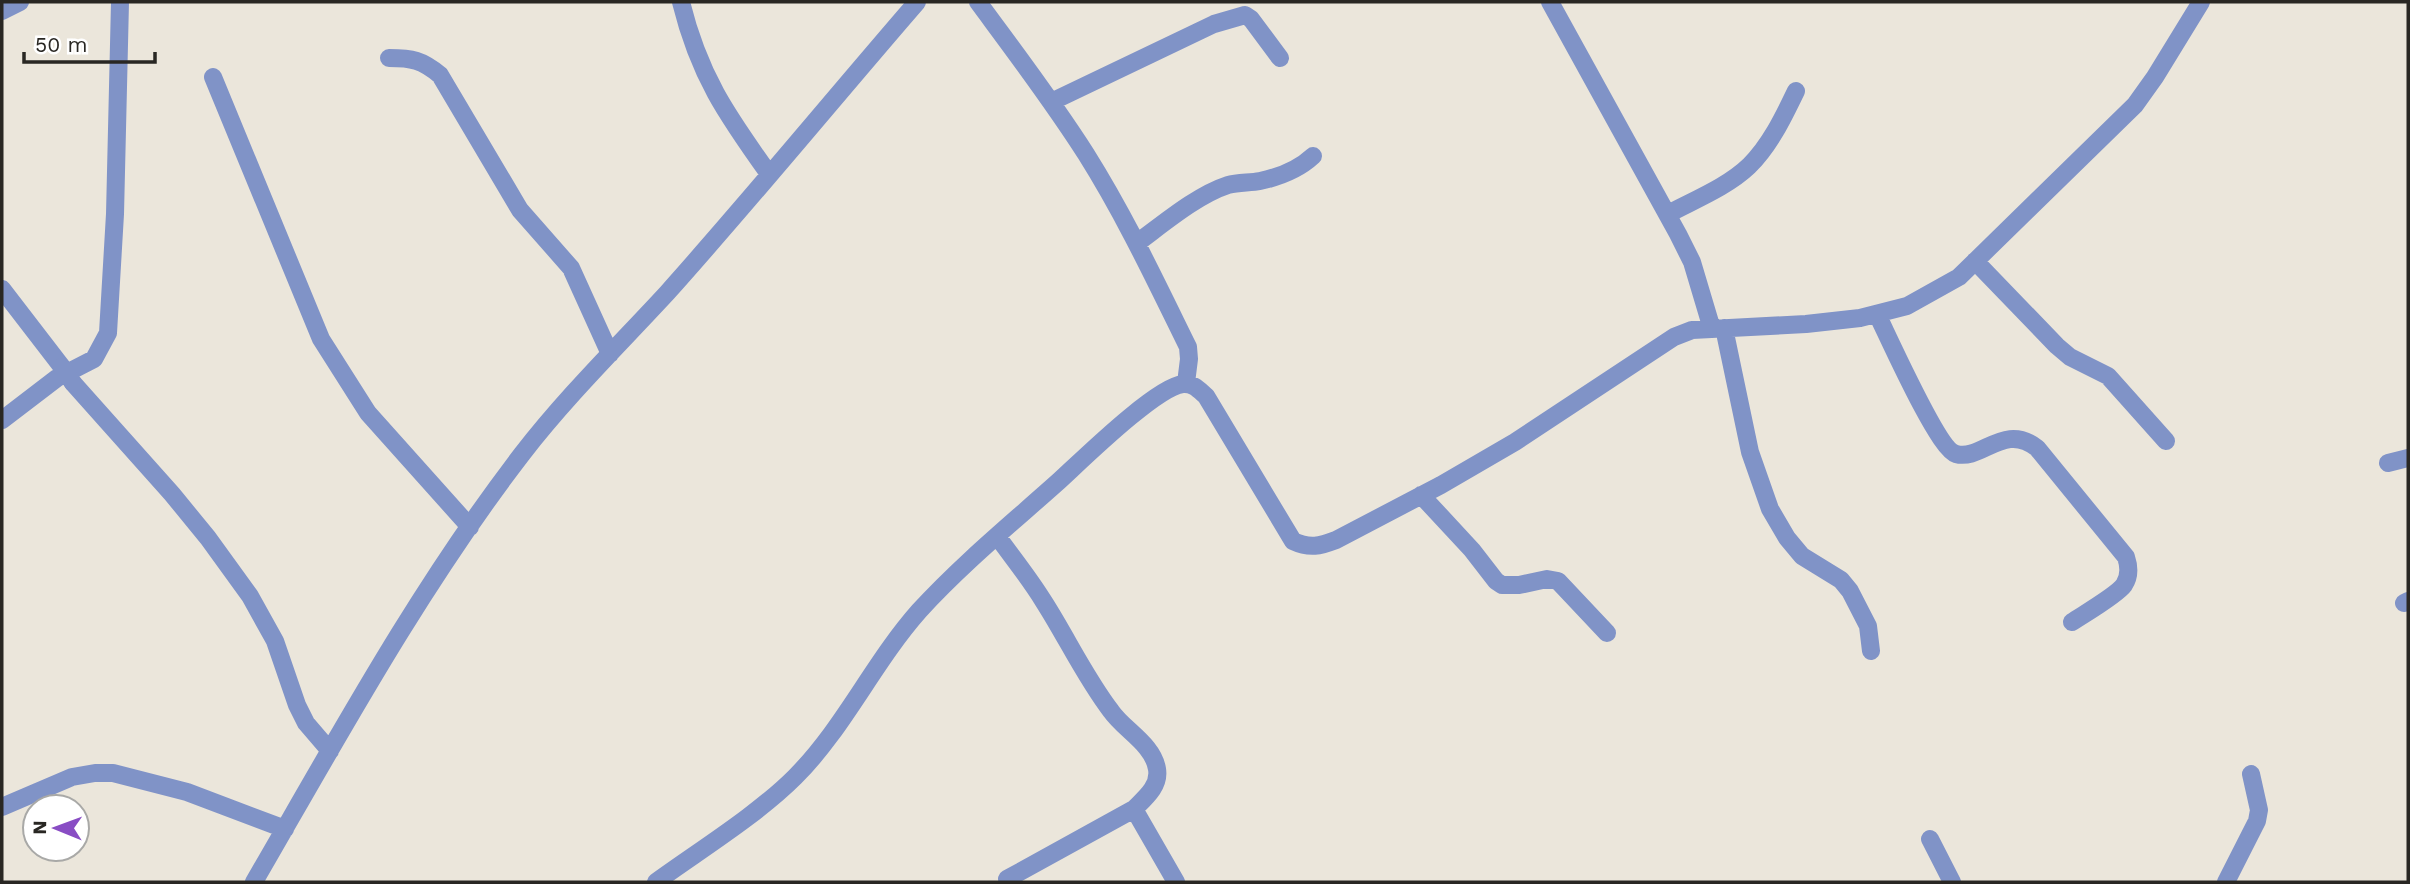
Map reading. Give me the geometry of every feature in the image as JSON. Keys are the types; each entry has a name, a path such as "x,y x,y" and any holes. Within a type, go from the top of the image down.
{"street":[{"path":"2,11 20,2"},
{"path":"2,421 57,378 94,359 108,333 115,214 120,2"},
{"path":"681,2 690,36 707,80 728,117 769,174"},
{"path":"254,882 412,613 524,452 667,292 917,2"},
{"path":"978,2 1087,156 1137,243 1188,348 1186,383"},
{"path":"1550,2 1692,262 1718,329 1750,452 1770,509 1787,538 1802,556 1841,580 1850,590 1868,626 1871,652"},
{"path":"656,882 773,797 794,778 825,741 919,611 997,536 1124,422 1162,393 1186,383 1195,386 1206,396 1293,541 1304,546 1318,546 1336,540 1516,442 1662,343 1692,330 1806,324 1860,318 1908,306 1959,277 2135,105 2201,2"},
{"path":"1051,102 1214,24 1245,15 1251,19 1280,58"},
{"path":"389,58 409,58 426,63 440,75 520,209 571,268 610,354"},
{"path":"213,77 321,339 368,412 470,527"},
{"path":"1668,214 1731,179 1750,165 1779,126 1796,91"},
{"path":"1137,243 1211,193 1229,185 1277,176 1296,169 1313,156"},
{"path":"1975,261 2057,346 2070,357 2108,376 2166,441"},
{"path":"2,289 74,383 208,538 250,596 275,641 306,723 330,751"},
{"path":"1877,314 1947,448 1957,454 1965,454 2004,441 2029,441 2038,448 2126,557 2128,576 2123,587 2072,622"},
{"path":"2388,463 2408,458"},
{"path":"1421,495 1441,520 1472,550 1496,581 1502,585 1519,586 1547,579 1558,581 1607,633"},
{"path":"997,536 1043,600 1085,675 1113,715 1155,760 1158,772 1156,783 1149,794 1134,808 1007,879"},
{"path":"2,807 72,777 113,773 187,792 285,829"},
{"path":"2226,882 2257,821 2259,810 2252,774"},
{"path":"1134,808 1177,882"},
{"path":"1930,839 1952,882"}]}
